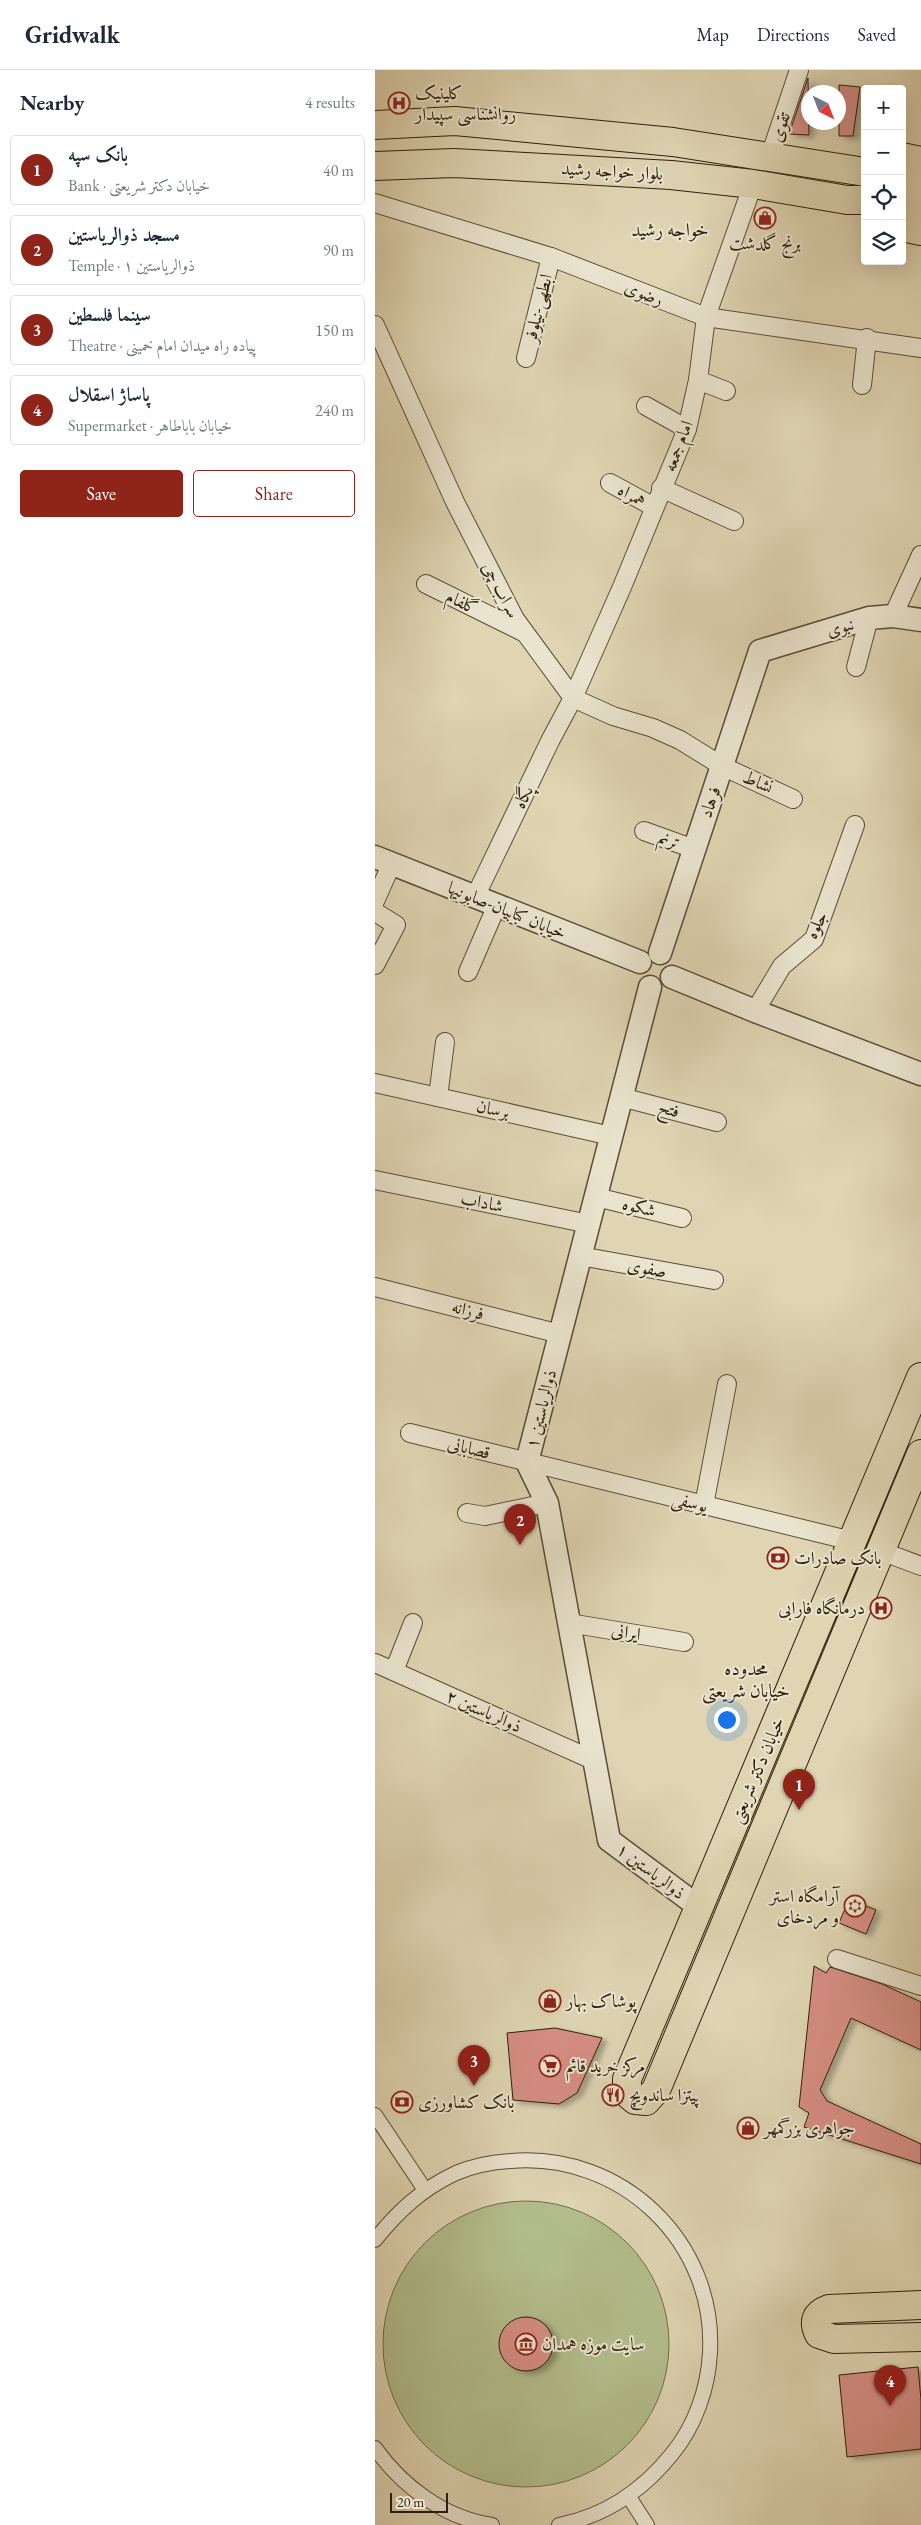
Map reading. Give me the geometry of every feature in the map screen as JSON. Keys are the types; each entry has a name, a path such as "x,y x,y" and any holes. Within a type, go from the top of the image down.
{"main road":[{"name":"بلوار خواجه رشید","path":"375,125 455,121 673,142 858,167"},
{"path":"906,157 921,161"},
{"name":"بلوار خواجه رشید","path":"375,166 455,163 671,175 753,184 859,204"},
{"path":"906,180 921,182"},
{"path":"906,203 921,206"},
{"path":"906,228 921,231"},
{"name":"خیابان دکتر شریعتی","path":"921,1377 627,2079 627,2093 635,2100 646,2100 652,2097 656,2090 921,1454"},
{"path":"717,1864 746,1875"},
{"path":"921,2305 841,2308 821,2311 815,2318 815,2326 819,2334 824,2337 843,2339 921,2337"}],"street":[{"name":"تقوی","path":"770,156 799,70"},
{"name":"امام جمعه","path":"573,698 622,587 687,428 697,380 706,317 753,184"},
{"name":"رضوی","path":"375,203 551,258 706,317 867,338 921,348"},
{"name":"ابطهی-نیلوفر","path":"526,358 551,258"},
{"name":"سراب چی","path":"375,324 455,502 515,619 573,698 613,716 653,728 680,740 722,766"},
{"path":"862,385 867,338"},
{"path":"697,380 726,391"},
{"path":"646,406 687,428"},
{"name":"همراه","path":"610,483 654,506"},
{"path":"661,488 734,521"},
{"path":"893,616 921,555"},
{"name":"گلفام","path":"426,584 525,633"},
{"name":"نبوی","path":"760,651 869,618 893,616 921,620"},
{"path":"856,667 869,618"},
{"name":"فرهاد","path":"650,958 694,849 760,651"},
{"name":"پگاه","path":"475,897 550,741 573,698"},
{"name":"نشاط","path":"722,766 793,799"},
{"name":"جلوه","path":"755,1011 782,966 814,939 855,825"},
{"name":"ترنم","path":"644,831 694,849"},
{"path":"375,900 383,860"},
{"name":"خیابان کبابیان-صابونیها","path":"383,860 475,897 650,958"},
{"path":"468,972 497,905"},
{"path":"375,912 396,925 375,965"},
{"path":"650,958 670,959 673,964 673,977 668,984 661,987 650,987 640,978 638,970 650,958"},
{"path":"673,977 755,1011 921,1074"},
{"name":"ذوالریاستین ۱","path":"650,987 527,1462 547,1503 609,1840 699,1907"},
{"path":"437,1097 445,1042"},
{"name":"برسان","path":"375,1083 611,1136"},
{"name":"فتح","path":"621,1097 717,1122"},
{"name":"شاداب","path":"375,1180 589,1224"},
{"name":"شکوه","path":"596,1197 682,1218"},
{"name":"صفوی","path":"580,1256 714,1280"},
{"name":"فرزانه","path":"375,1287 560,1334"},
{"path":"704,1505 727,1384"},
{"name":"قصابانی","path":"410,1433 527,1462"},
{"name":"یوسفی","path":"527,1462 852,1541"},
{"path":"467,1513 485,1516 547,1503"},
{"path":"881,1551 921,1566"},
{"path":"394,1671 413,1623"},
{"name":"ایرانی","path":"569,1623 684,1642"},
{"name":"ذوالریاستین ۲","path":"375,1663 593,1760"},
{"path":"837,1959 921,1986"},
{"path":"375,2115 425,2190"},
{"path":"375,2240 395,2215 425,2190 457,2173 492,2162 529,2160 565,2163 601,2175 635,2194 665,2222 689,2256 704,2293 711,2334 709,2372 699,2408 682,2443 658,2472 629,2497 596,2514 559,2525"},
{"path":"375,2448 389,2468 418,2494 454,2514 491,2525"},
{"path":"629,2497 647,2525"}],"green space":[{"path":"512,2201 540,2201 568,2207 594,2217 617,2233 637,2253 653,2276 659,2289 667,2316 669,2344 667,2372 653,2412 637,2435 617,2455 594,2471 568,2481 540,2487 512,2487 484,2481 458,2471 435,2455 415,2435 399,2412 389,2386 383,2358 383,2330 389,2302 399,2276 415,2253 435,2233 458,2217 484,2207"}],"building":[{"path":"846,86 860,87 853,136 839,136 839,130 846,130"},
{"path":"801,99 801,130 809,130 809,135 789,134"},
{"name":"آرامگاه استر و مردخای","path":"849,1899 876,1910 866,1934 839,1923"},
{"path":"814,1966 826,1973 830,1967 882,1984 921,2002 921,2050 851,2018 820,2090 827,2101 921,2144 921,2164 804,2127 809,2113 799,2107"},
{"name":"مرکز خرید قائم","path":"555,2028 602,2038 577,2093 559,2104 513,2100 507,2033"},
{"name":"سایت موزه همدان","path":"521,2317 531,2317 541,2321 549,2329 553,2344 549,2359 541,2367 531,2371 521,2371 511,2367 503,2359 499,2349 499,2339 503,2329 511,2321"},
{"path":"918,2367 921,2400 921,2449 847,2457 839,2375"}],"place":[{"name":"کلینیک روانشناسی سپیدار","path":"399,103"},
{"name":"برنج گلدشت","path":"765,218"},
{"name":"مسجد ذوالریاستین","path":"520,1545"},
{"name":"بانک صادرات","path":"778,1558"},
{"name":"درمانگاه فارابی","path":"881,1608"},
{"name":"بانک سپه","path":"799,1810"},
{"name":"آرامگاه استر و مردخای","path":"855,1906"},
{"name":"پوشاک بهار","path":"550,2001"},
{"name":"مرکز خرید قائم","path":"550,2066"},
{"name":"سینما فلسطین","path":"474,2086"},
{"name":"پیتزا ساندویچ","path":"613,2095"},
{"name":"بانک کشاورزی","path":"402,2102"},
{"name":"جواهری بزرگمهر","path":"748,2128"},
{"name":"سایت موزه همدان","path":"526,2344"},
{"name":"پاساژ اسقلال","path":"890,2406"}],"district":[{"name":"خواجه رشید","path":"670,229"},
{"name":"محدوده خیابان شریعتی","path":"746,1679"}]}
